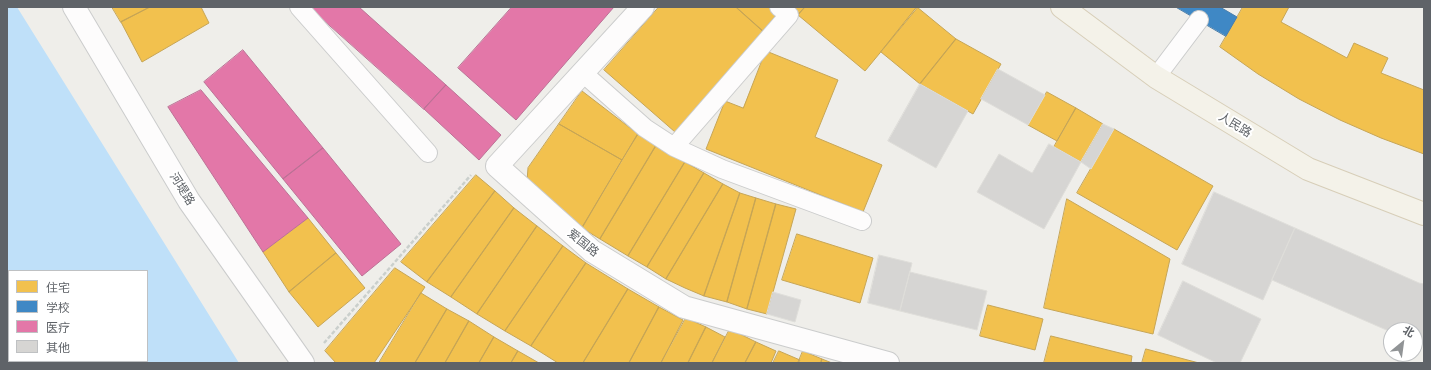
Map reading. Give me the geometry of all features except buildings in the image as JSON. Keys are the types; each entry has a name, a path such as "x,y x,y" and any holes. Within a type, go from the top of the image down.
{"main road":[{"name":"人民路","path":"1062,7 1156,77 1308,169 1424,214"}],"street":[{"name":"河堤路","path":"74,7 189,202 303,363"},
{"path":"497,166 643,7"},
{"name":"爱国路","path":"497,166 592,251 684,307 888,363"}],"lane":[{"path":"299,7 428,153"},
{"path":"674,147 789,16 779,7"},
{"path":"1156,77 1199,20"},
{"path":"583,73 645,128 674,147 722,168 862,221"}],"path":[{"path":"322,345 481,164 497,166"}],"water":[{"path":"7,7 17,7 239,363 7,363"}]}
